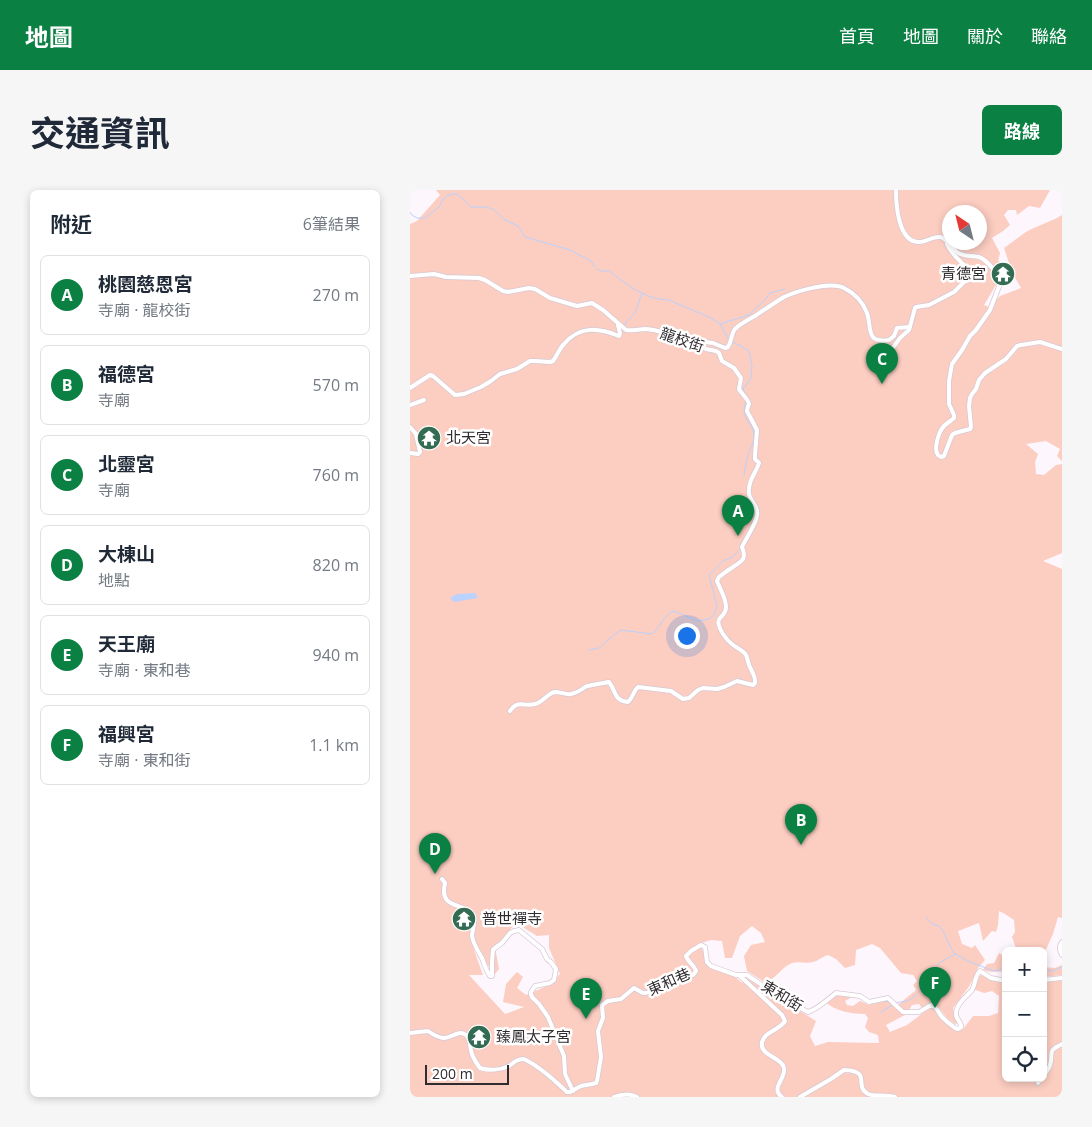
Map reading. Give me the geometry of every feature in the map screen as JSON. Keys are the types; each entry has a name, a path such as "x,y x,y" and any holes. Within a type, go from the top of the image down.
{"street":[{"path":"896,190 898,216 901,228 906,236 919,243 942,238"},
{"path":"884,355 892,350 910,327 916,307 929,305 954,292 964,282 973,278 974,276 965,265 950,250"},
{"path":"956,250 961,255 980,258 986,261 1001,278 1001,281 990,310 952,364 948,404 954,418 944,426 939,434 936,446 938,455 944,456 952,435 970,429 970,398 979,380 985,373 1006,359 1013,350 1021,345 1040,342 1062,349"},
{"name":"龍校街","path":"410,276 434,274 446,277 479,278 508,292 529,288 535,289 550,298 577,306 592,303 626,330 645,329 659,332 716,351 719,353 722,361 734,368 741,378 739,389 749,402 747,411 757,430 755,459 759,466 751,478 748,494 756,507 756,518 742,547 744,552 742,562 719,577 717,581 725,600 726,608 719,618 719,627 727,641 746,655 749,667 756,677 755,683 748,684 737,681 717,689 703,688 689,698 683,699 671,691 638,687 635,689 632,698 628,702 623,702 615,696 609,682 590,685 572,694 555,692 535,704 517,704 510,711"},
{"path":"689,343 698,341 713,343 725,348 730,343 736,329 785,297 833,285 845,289 858,298 867,312 871,335 880,341 889,340 894,336 897,328 910,327"},
{"path":"410,388 432,375 454,395 464,394 491,381 500,374 530,361 553,361 566,342 577,334 590,329 604,330 619,336 618,323"},
{"path":"410,405 424,400"},
{"path":"410,427 416,434 420,452 418,454 410,452"},
{"path":"410,1033 428,1031 442,1038 460,1033 464,1034 470,1040 472,1054 480,1068 486,1070 500,1069 519,1059 524,1059 546,1074 567,1095 573,1091 565,1074 564,1056 548,1017 530,994 535,986 550,983 554,980 556,969 554,965 546,959 542,949 533,940 520,930 514,931 493,950 492,976 490,976 473,942 474,915 452,904 444,896 445,883 442,879"},
{"path":"1062,942 1060,951 1062,955"},
{"name":"東和巷","path":"573,1091 581,1086 596,1083 598,1078 600,1057 598,1031 603,1018 602,1007 605,1002 621,999 634,988 643,994 656,990 667,980 693,974 696,971 686,956 702,945 705,947 707,962 711,966 740,976"},
{"name":"東和街","path":"740,976 747,975 786,1001 808,1012 836,993 856,995 869,1002 888,998 903,1012 919,1012 932,1005 937,1008 942,1017 958,1029 961,1025 956,1013 962,1000 972,990 976,975 980,971 991,978 1002,980"},
{"name":"東和街","path":"740,976 782,1014 785,1020 783,1024 767,1035 762,1042 764,1051 782,1064 784,1069 777,1089 778,1094 782,1097"},
{"path":"1047,980 1062,978"},
{"path":"1047,1069 1050,1064 1052,1051 1062,1044"},
{"path":"800,1097 844,1070 858,1073 861,1077 861,1087 866,1094 895,1097"},
{"path":"614,1097 628,1094 637,1097"}],"shaded area":[{"path":"436,190 1050,190 1040,208 1029,206 1017,215 1016,210 1008,210 1004,215 1010,225 992,238 1000,253 998,261 1007,264 1008,273 1002,271 999,280 984,305 989,307 1000,296 1021,288 1012,272 1004,248 1026,232 1062,215 1062,461 1057,456 1060,449 1046,441 1026,444 1038,454 1035,462 1036,474 1044,475 1056,465 1062,464 1062,553 1043,561 1062,569 1062,918 1058,917 1047,947 1016,947 1012,937 1015,932 1014,920 999,911 996,932 992,931 983,941 979,923 958,931 962,944 972,948 975,945 985,960 953,1008 955,1019 958,1023 955,1024 947,1018 935,1003 923,1009 919,1004 912,1005 909,1010 911,1011 908,1013 900,1009 899,1004 916,990 913,985 917,981 913,975 901,973 880,948 872,944 856,950 855,965 845,968 836,959 828,955 813,962 792,963 766,983 747,971 744,956 751,945 765,942 761,933 752,926 740,936 732,958 725,958 722,941 711,940 701,943 701,948 706,954 712,969 734,976 742,983 743,976 816,1021 810,1036 815,1046 828,1042 879,1043 878,1035 869,1032 865,1027 868,1018 865,1014 834,1008 825,1002 838,995 850,995 852,997 845,1001 847,1005 853,1006 860,1001 869,1005 886,999 905,1015 886,1025 890,1032 907,1025 933,1007 938,1011 942,1019 958,1031 963,1029 973,1016 989,1016 998,1013 999,996 992,991 984,993 973,989 978,976 983,975 1002,981 1002,1082 1047,1082 1047,982 1062,980 1062,1097 410,1097 410,224 417,221 440,195","holes":["516,923 537,936 549,935 549,948 560,974 549,985 526,995 517,988 523,977 517,972 506,984 503,1002 524,1007 505,1014 469,975 483,975 473,947 495,974 499,969 495,947"]},
{"path":"999,953 1002,955 1002,972 983,970 987,964 994,963"},
{"path":"1062,965 1062,975 1047,977 1047,967 1055,968"}],"water":[{"path":"475,593 478,598 454,602 450,598 457,594"}],"waterway":[{"path":"410,212 417,218 425,218 439,207 443,199 452,194 457,194 471,207 487,207 494,210 505,220 518,226 525,237 570,250 591,261 595,267"},
{"path":"597,269 609,271 629,286 644,294 669,300 711,318 720,324 729,340"},
{"path":"720,324 749,315 770,293 785,289"},
{"path":"625,326 626,322 635,313 642,293"},
{"path":"732,342 749,351 752,366 751,378 743,389 747,397"},
{"path":"744,475 754,437 752,427 745,417 744,407 746,401"},
{"path":"589,650 599,648 621,630 652,634 666,616 673,611 698,621 709,619 714,615 717,606 709,575 723,561 733,557 738,551"},
{"path":"926,917 932,924 939,926 943,931 955,954 994,971 1002,969"},
{"path":"895,1003 907,1001 914,997 931,980 935,967 955,954"},
{"path":"1047,970 1053,971 1062,967"},
{"path":"881,1012 892,1005"}],"place":[{"name":"青德宮","path":"1003,274"},
{"name":"北靈宮","path":"882,384"},
{"name":"北天宮","path":"429,438"},
{"name":"桃園慈恩宮","path":"738,536"},
{"name":"福德宮","path":"801,845"},
{"name":"大棟山","path":"435,874"},
{"name":"普世禪寺","path":"464,919"},
{"name":"福興宮","path":"935,1008"},
{"name":"天王廟","path":"586,1019"},
{"name":"臻鳳太子宮","path":"479,1037"}]}
